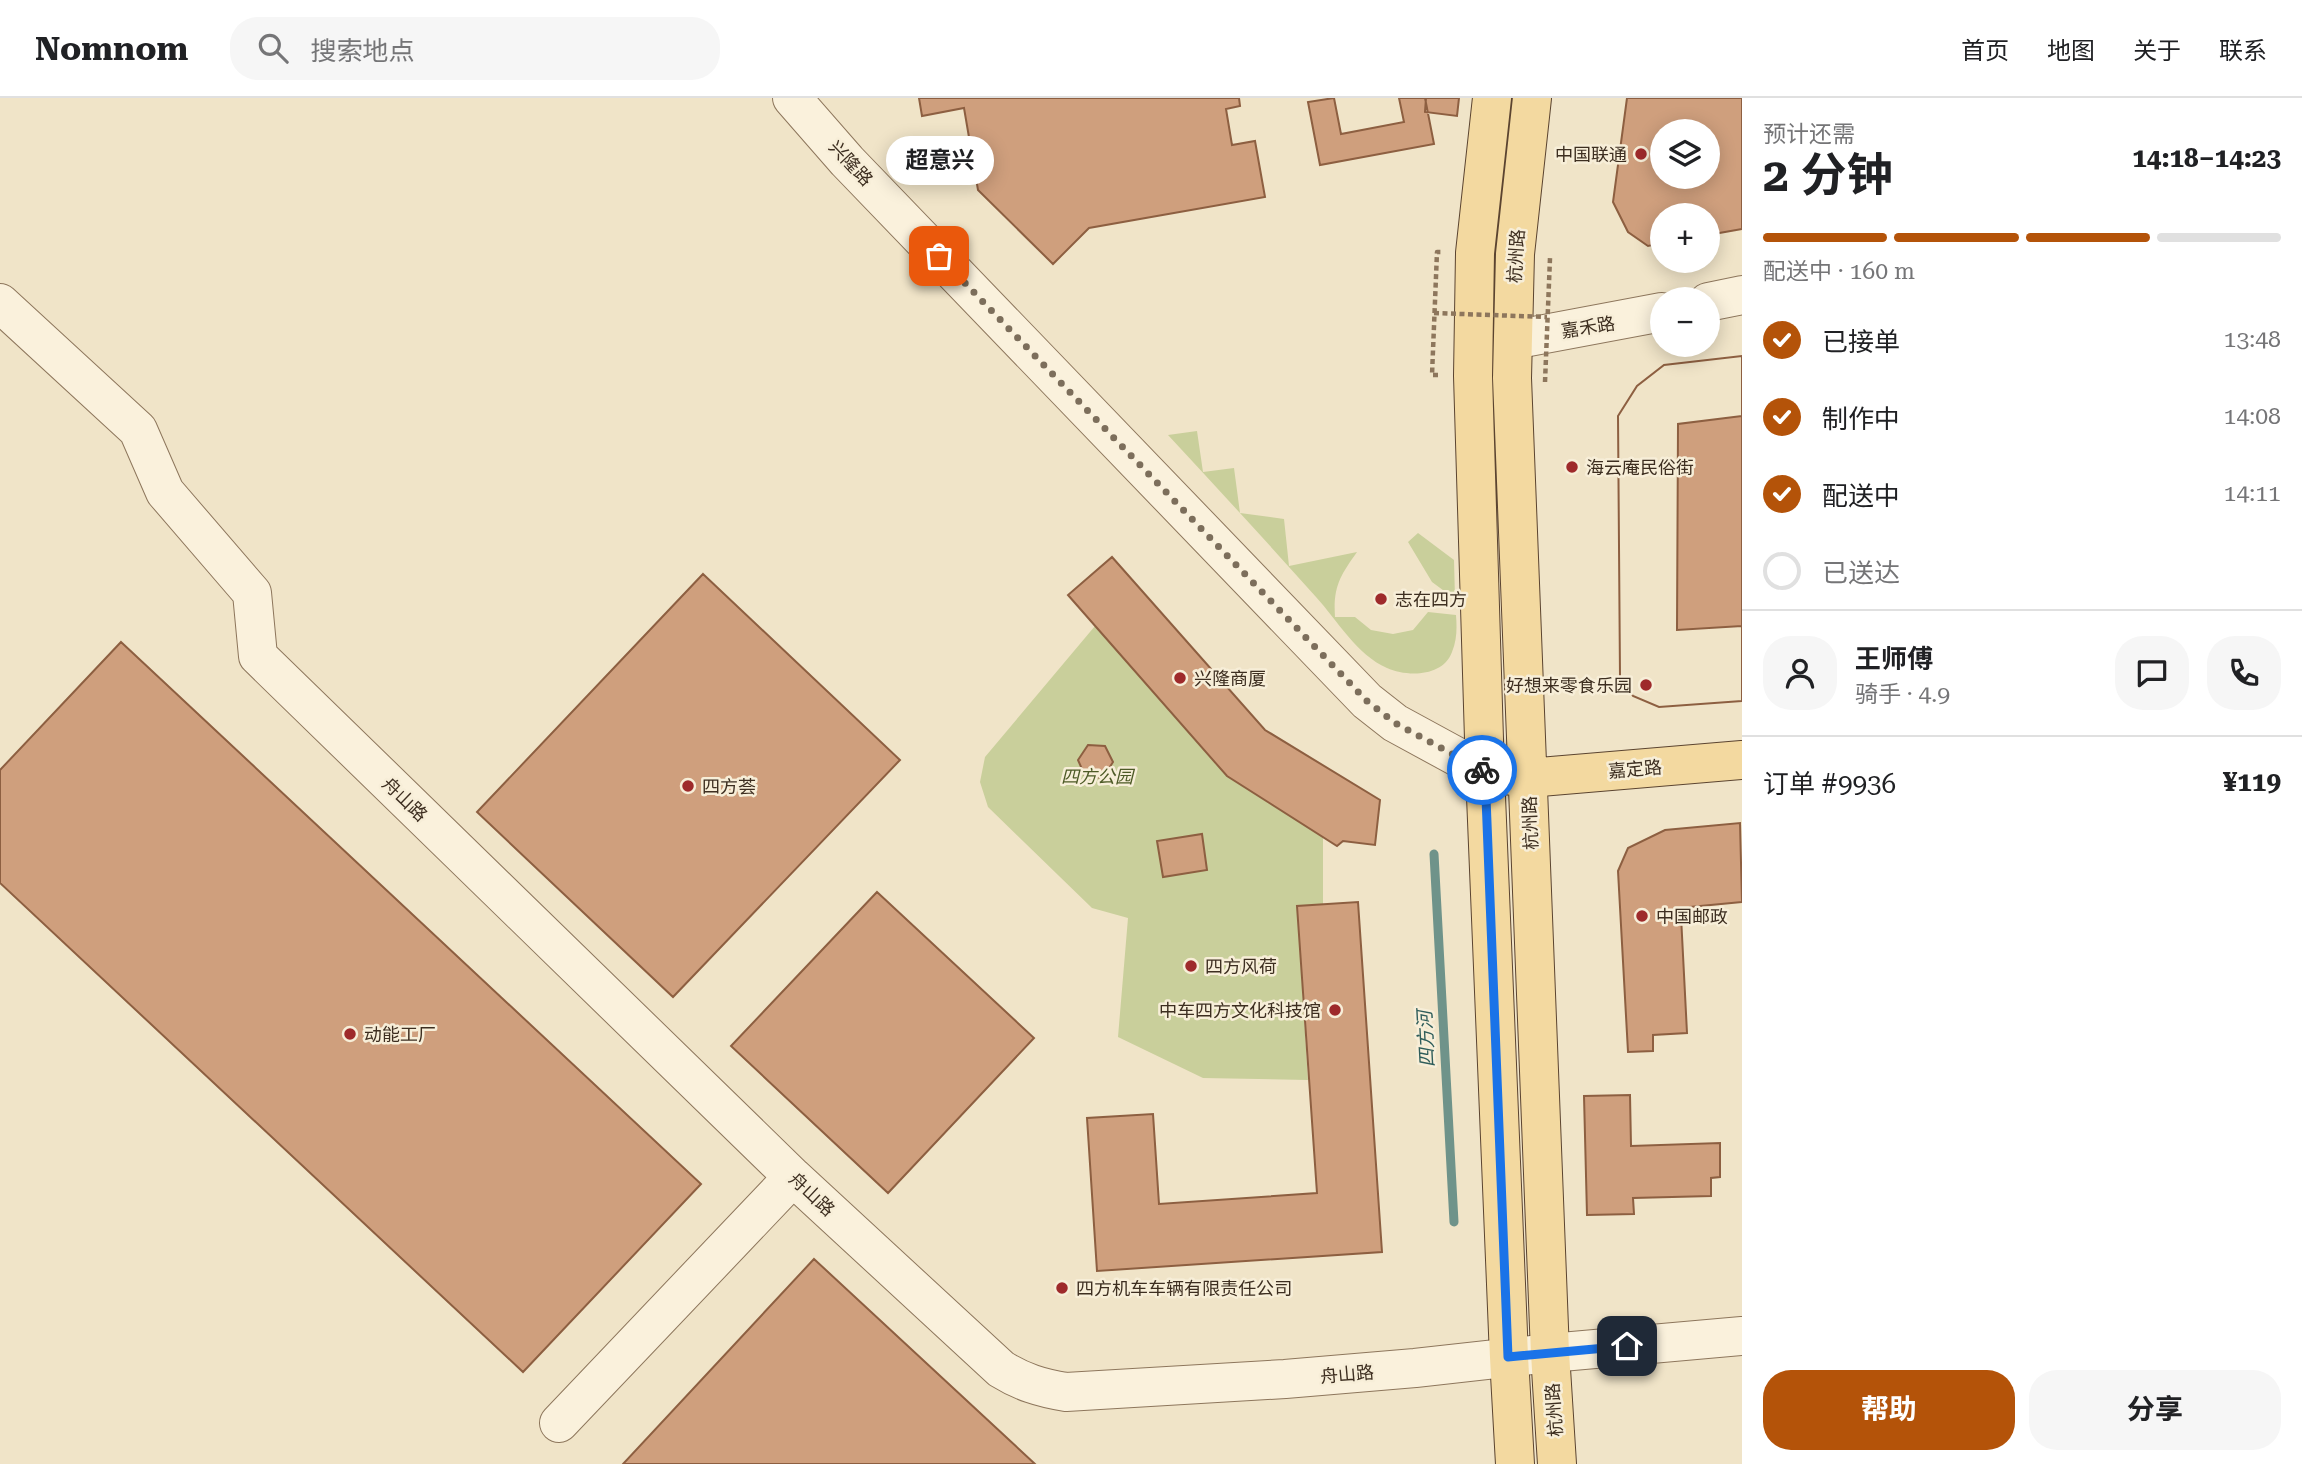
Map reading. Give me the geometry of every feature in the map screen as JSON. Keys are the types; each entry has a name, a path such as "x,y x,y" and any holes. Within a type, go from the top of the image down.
{"main road":[{"path":"1492,98 1475,253 1473,376 1485,772 1508,1357 1515,1464"},
{"name":"杭州路","path":"1532,98 1515,254 1513,340 1550,1353 1558,1464"},
{"name":"嘉定路","path":"1528,778 1742,760"},
{"name":"兴隆路","path":"1485,772 1528,778"}],"street":[{"name":"兴隆路","path":"792,98 856,170 1367,701 1395,723 1485,772"},
{"path":"1720,300 1742,295"},
{"name":"舟山路","path":"0,303 138,430 165,492 252,593 258,656 793,1177 1001,1369 1021,1381 1043,1389 1066,1392 1285,1379 1550,1353 1738,1339"},
{"name":"嘉禾路","path":"1513,340 1650,315"},
{"path":"559,1423 793,1177"}],"path":[{"path":"1432,375 1437,252"},
{"path":"1545,382 1550,258"},
{"path":"1434,313 1547,317"}],"green space":[{"path":"1197,431 1203,472 1234,468 1240,513 1284,519 1289,566 1357,552 1339,582 1335,598 1335,617 1355,617 1371,630 1393,634 1413,630 1428,612 1456,615 1455,643 1447,660 1441,666 1424,673 1404,673 1387,668 1366,655 1168,435"},
{"path":"1418,533 1454,560 1455,599 1432,582 1408,542"},
{"name":"四方公园","path":"1095,626 1227,776 1323,837 1323,904 1297,907 1308,1080 1203,1078 1118,1037 1128,918 1092,908 988,807 980,782 985,757"}],"building":[{"path":"919,98 1239,98 1240,106 1226,109 1232,145 1255,141 1265,197 1089,228 1053,264 978,190 964,108 922,116"},
{"path":"1334,98 1341,134 1404,122 1399,98 1425,98 1434,144 1320,165 1308,102"},
{"path":"1426,98 1459,98 1457,116 1425,112"},
{"name":"中国联通","path":"1627,98 1742,98 1742,229 1720,233 1720,203 1650,203 1650,246 1628,232 1613,202"},
{"path":"1742,356 1742,701 1659,707 1633,696 1620,676 1618,416 1637,386 1664,365"},
{"path":"1742,356 1742,416 1678,424 1677,630 1742,626 1742,701 1659,707 1633,696 1620,676 1618,416 1637,386 1664,365"},
{"name":"兴隆商厦","path":"1112,557 1265,730 1380,800 1375,845 1343,841 1337,846 1227,776 1068,595"},
{"name":"四方荟","path":"703,574 900,760 673,997 477,812"},
{"name":"动能工厂","path":"121,642 701,1184 523,1372 0,883 0,770"},
{"path":"1088,745 1105,746 1113,762 1103,778 1085,776 1078,760"},
{"path":"1740,823 1742,902 1690,907 1681,916 1687,1033 1653,1035 1653,1051 1628,1052 1618,871 1628,848 1665,830"},
{"path":"1202,834 1207,870 1163,877 1157,841"},
{"path":"877,892 1034,1038 888,1193 731,1046"},
{"name":"中车四方文化科技馆","path":"1358,902 1382,1252 1097,1271 1087,1118 1153,1114 1159,1204 1317,1193 1297,906"},
{"path":"1630,1095 1631,1146 1720,1143 1720,1177 1711,1178 1711,1196 1633,1198 1634,1214 1587,1215 1584,1096"},
{"path":"814,1259 1035,1464 623,1464"}],"waterway":[{"name":"四方河","path":"1434,854 1454,1222"}],"way so far":[{"path":"939,256 1367,701 1395,723 1482,770"}],"place":[{"name":"中国联通","path":"1641,154"},
{"name":"超意兴","path":"939,256"},
{"name":"海云庵民俗街","path":"1572,467"},
{"name":"志在四方","path":"1381,599"},
{"name":"兴隆商厦","path":"1180,678"},
{"name":"好想来零食乐园","path":"1646,685"},
{"name":"四方荟","path":"688,786"},
{"name":"中国邮政","path":"1642,916"},
{"name":"四方风荷","path":"1191,966"},
{"name":"中车四方文化科技馆","path":"1335,1010"},
{"name":"动能工厂","path":"350,1034"},
{"name":"四方机车车辆有限责任公司","path":"1062,1288"}],"route":[{"path":"1482,770 1485,772 1508,1357 1627,1346"}]}
